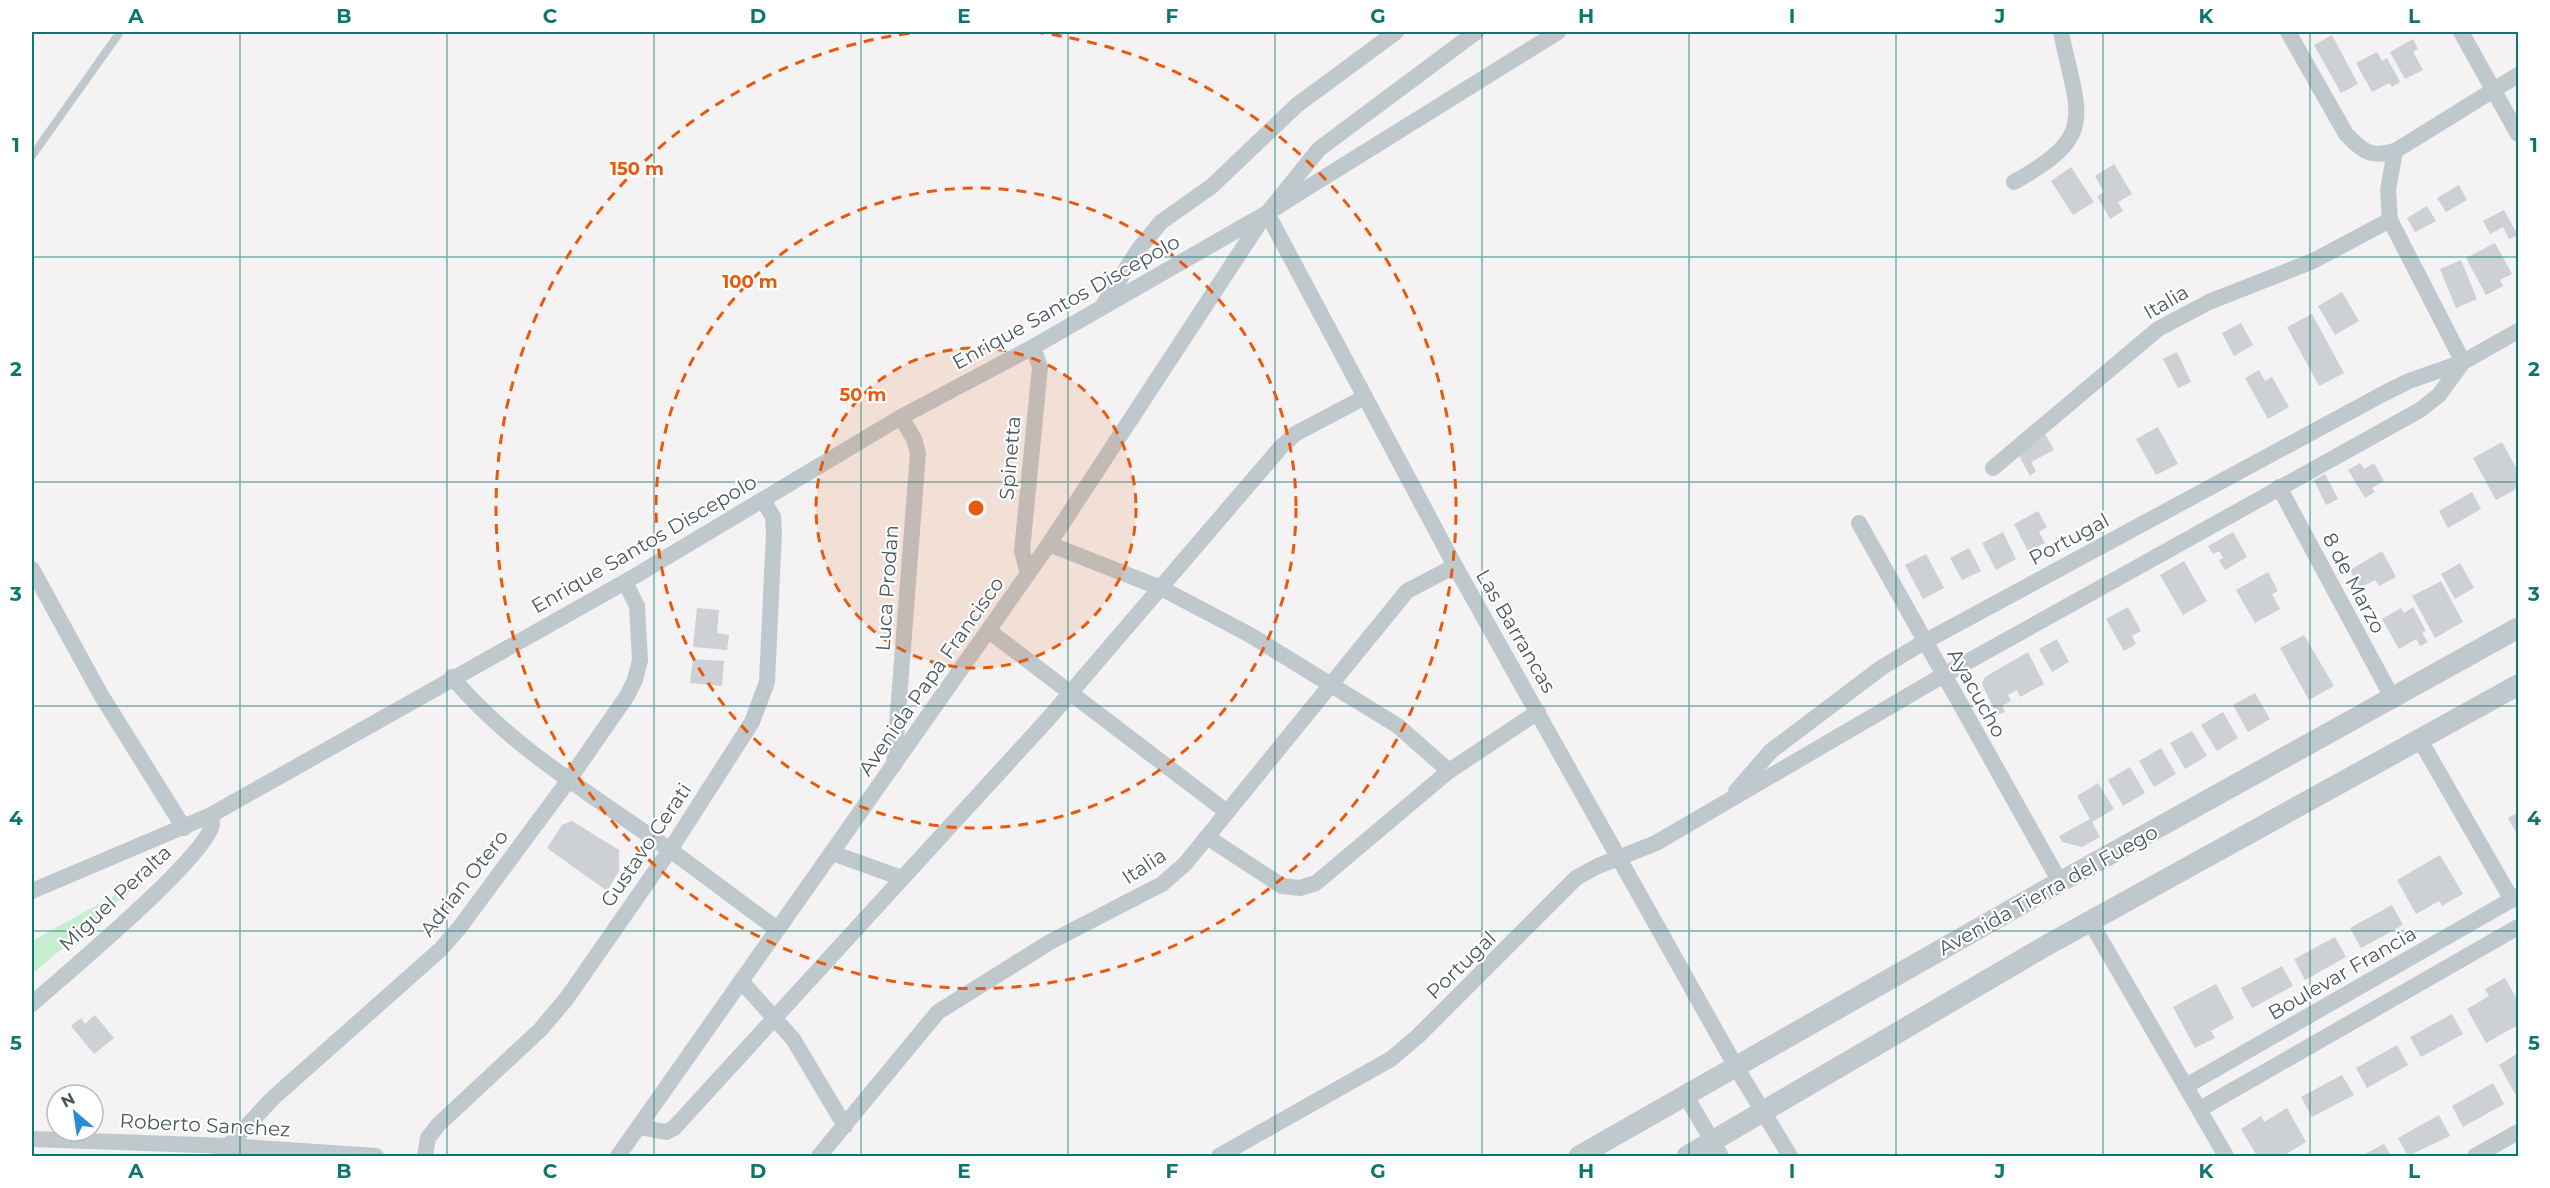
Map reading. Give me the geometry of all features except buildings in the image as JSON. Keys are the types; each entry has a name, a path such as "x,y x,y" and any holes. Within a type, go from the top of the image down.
{"street":[{"path":"1102,308 1138,250 1161,222 1212,186 1297,105 1396,32"},
{"name":"Avenida Papa Francisco","path":"618,1156 1049,544 1231,263 1267,213 1319,150 1476,32"},
{"name":"Enrique Santos Discepolo","path":"32,891 184,828 211,814 625,582 901,417 1034,347 1267,213 1558,32"},
{"path":"2014,182 2045,165 2065,148 2075,132 2077,111 2061,32"},
{"path":"2288,32 2346,134 2360,148 2378,155 2394,151 2518,75"},
{"path":"2462,32 2518,134"},
{"path":"2394,151 2388,190 2390,220 2463,362"},
{"name":"Las Barrancas","path":"1267,213 1455,566 1736,1067 1790,1156"},
{"name":"Italia","path":"1993,468 2158,329 2209,302 2313,261 2390,220"},
{"name":"Portugal","path":"1727,801 1771,750 1881,668 1924,642 2381,395 2409,381 2463,362 2518,331"},
{"name":"Spinetta","path":"1028,574 1022,550 1040,367 1034,347"},
{"name":"Portugal","path":"1219,1156 1391,1059 1418,1036 1576,878 1656,843 1942,676 2420,410 2439,395 2463,362"},
{"path":"639,1127 666,1132 674,1128 1070,693 1288,440 1295,434 1365,397"},
{"name":"Luca Prodan","path":"894,766 918,453 914,439 901,417"},
{"name":"8 de Marzo","path":"2279,487 2393,699"},
{"name":"Gustavo Cerati","path":"424,1156 428,1138 439,1124 540,1030 567,998 670,850 752,722 767,682 774,531 773,517 763,500"},
{"name":"Ayacucho","path":"1859,523 1942,676 2060,882"},
{"path":"1049,544 1161,588 1250,635 1398,726 1449,771"},
{"name":"Italia","path":"819,1156 938,1012 1050,942 1162,884 1185,864 1407,591 1455,566"},
{"path":"32,569 101,695 184,828"},
{"name":"Adrian Otero","path":"225,1151 273,1098 441,949 460,927 568,781 627,696 635,680 640,660 637,606 625,582"},
{"name":"Avenida Tierra del Fuego","path":"1579,1156 2060,882 2518,628"},
{"path":"989,630 1227,812"},
{"path":"452,677 476,705 568,781 670,850 777,929"},
{"path":"1686,1156 1717,1149 1764,1112 2049,944 2091,923 2518,685"},
{"path":"1207,837 1282,886 1300,888 1316,883 1449,771 1538,712"},
{"path":"2420,740 2515,898"},
{"name":"Miguel Peralta","path":"32,1004 172,879 206,837 212,824 211,814"},
{"path":"832,853 902,878"},
{"name":"Boulevar Francia","path":"2186,1086 2515,898"},
{"path":"2091,923 2226,1156"},
{"path":"2200,1109 2518,927"},
{"path":"741,981 793,1039 845,1126"},
{"path":"1686,1096 1717,1149"},
{"path":"2475,1156 2518,1132"},
{"name":"Roberto Sanchez","path":"32,1138 225,1151 376,1156"}],"lane":[{"path":"32,156 120,32"}],"green space":[{"path":"146,878 32,974 32,941"}]}
